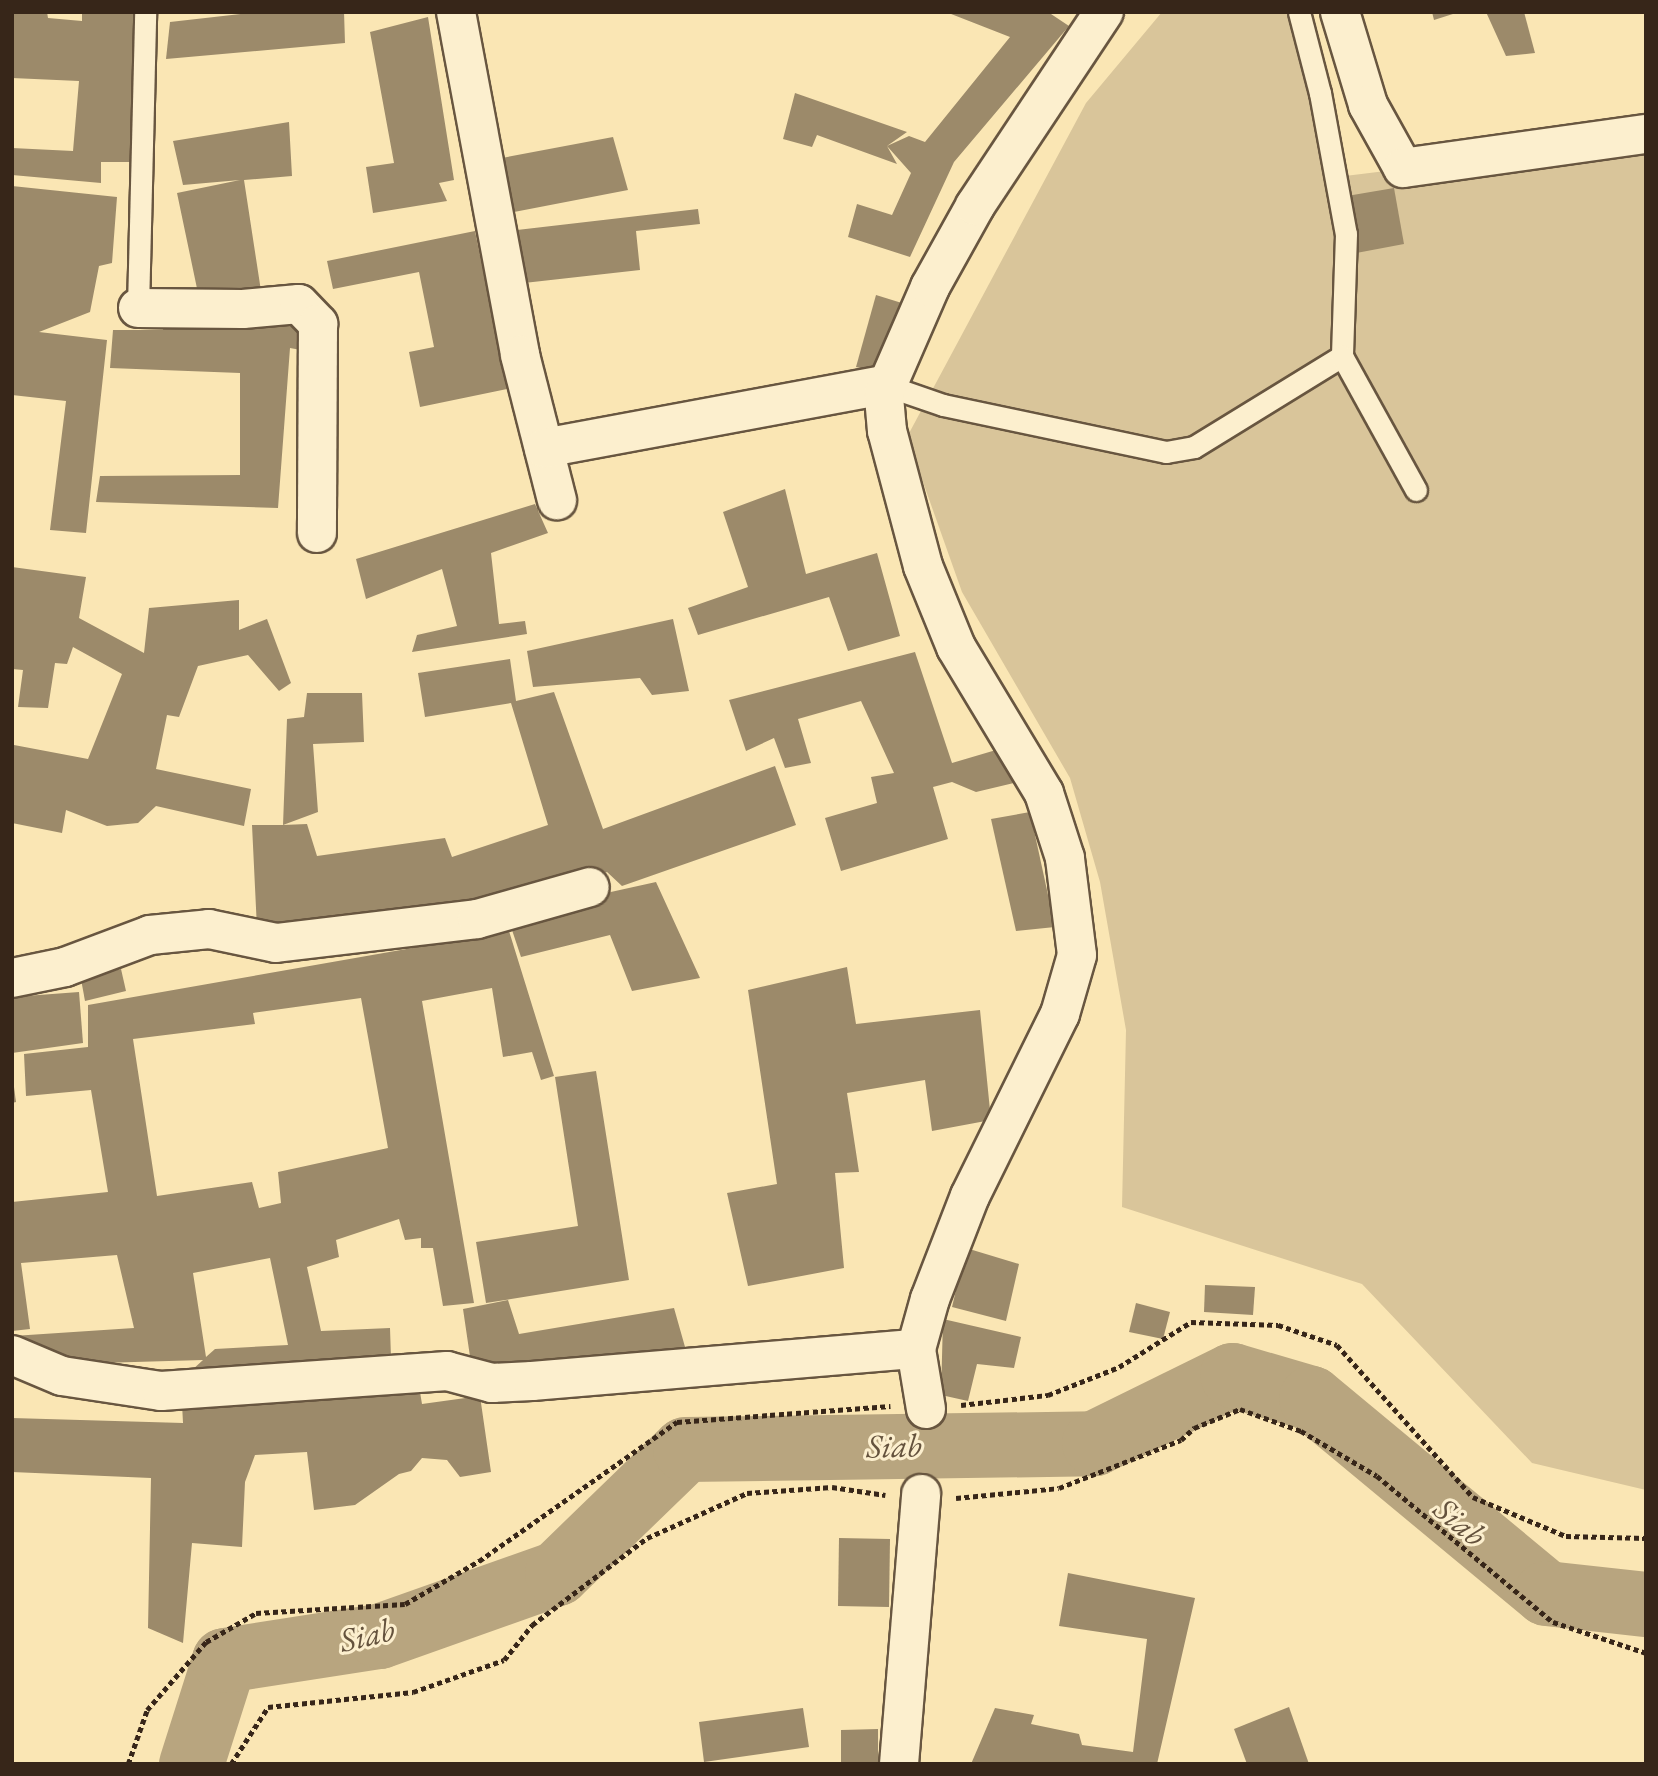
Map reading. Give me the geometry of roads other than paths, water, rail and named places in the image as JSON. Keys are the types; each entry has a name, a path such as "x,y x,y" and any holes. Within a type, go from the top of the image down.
{"street":[{"path":"456,12 520,355 557,500"},
{"path":"925,1406 916,1349 930,1299 970,1196 1060,1014 1077,955 1065,858 1044,793 956,647 923,566 887,431 886,385 930,287 975,206 1104,12"},
{"path":"1340,12 1368,105 1403,168 1646,135"},
{"path":"138,308 243,309 299,304 318,324 317,533"},
{"path":"544,448 886,385"},
{"path":"12,978 65,967 150,935 209,929 276,943 477,919 590,887"},
{"path":"12,1355 62,1376 161,1391 447,1371 492,1383 532,1381 916,1349"},
{"path":"899,1764 921,1494"}],"lane":[{"path":"138,308 145,12"},
{"path":"1299,12 1320,93 1346,234 1342,356 1416,490"},
{"path":"886,385 943,405 1166,453 1194,447 1342,356"}],"waterway":[{"name":"Siab","path":"191,1764 224,1660 379,1636 557,1573 685,1449 1094,1443 1232,1375 1311,1398 1546,1593 1646,1604"}]}
